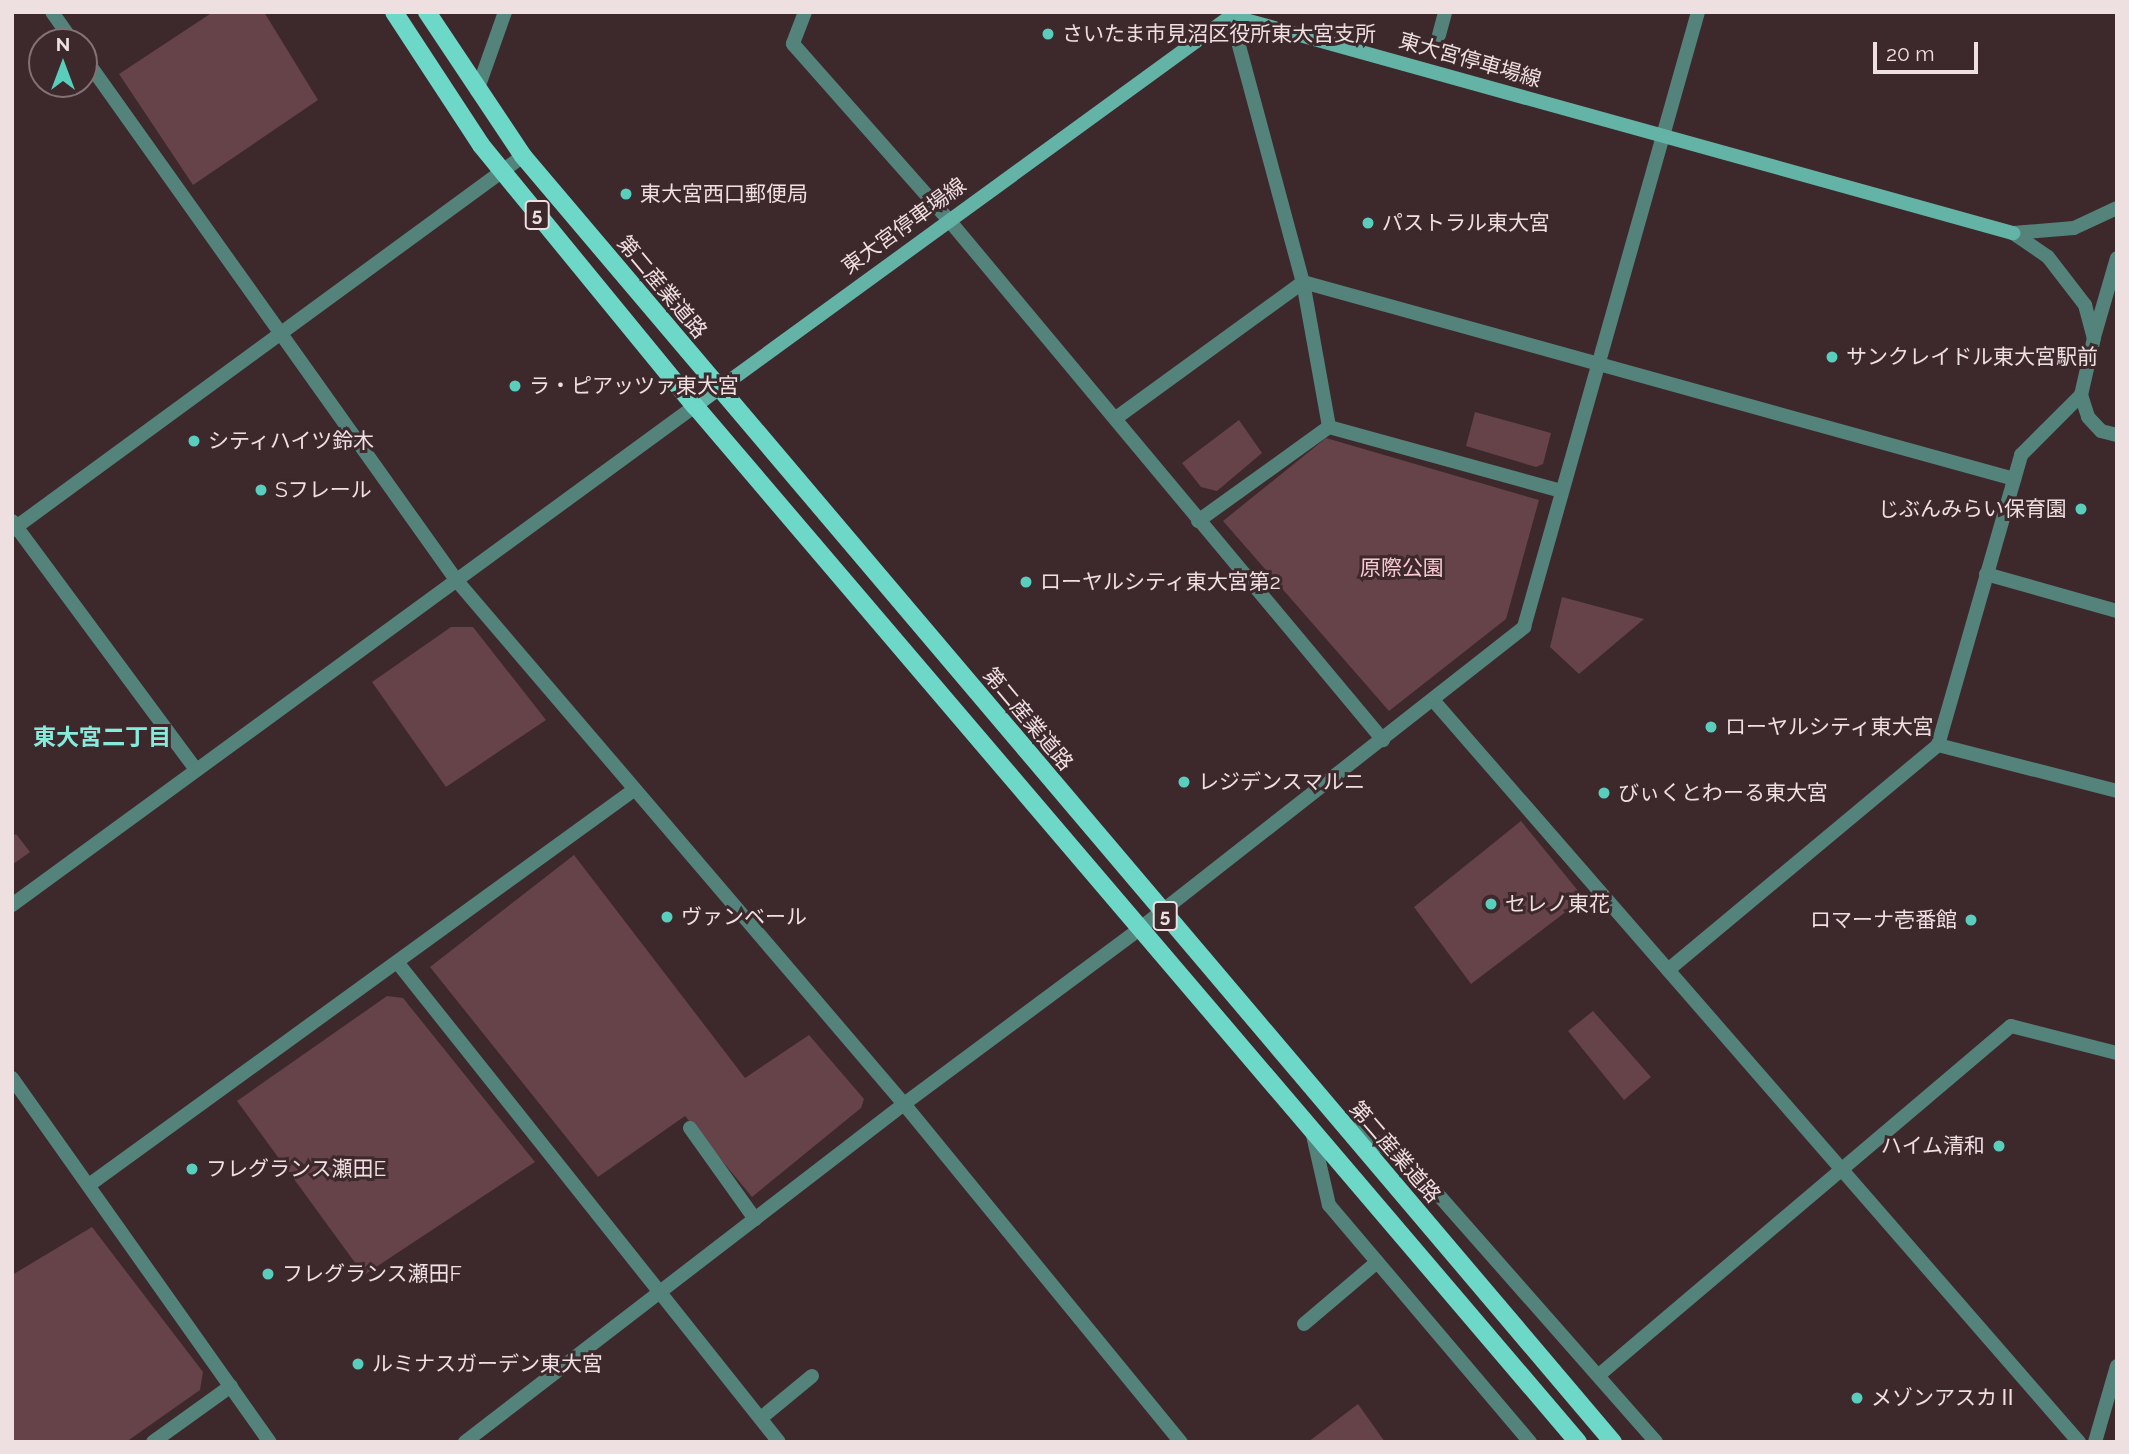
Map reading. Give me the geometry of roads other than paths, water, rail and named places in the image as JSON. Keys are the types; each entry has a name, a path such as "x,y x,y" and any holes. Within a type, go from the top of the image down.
{"main road":[{"name":"5","path":"394,12 457,111 502,172 695,406 1138,930 1311,1126 1578,1442"},
{"name":"第二産業道路","path":"427,12 477,91 523,156 1613,1442"},
{"name":"東大宮停車場線","path":"695,406 1231,14 2013,233"}],"street":[{"path":"52,12 63,28"},
{"path":"477,91 505,12"},
{"path":"804,12 793,44 948,219 1383,740"},
{"path":"1439,35 1445,12"},
{"path":"465,1442 904,1104 1138,930 1524,627 1698,12"},
{"path":"1231,14 1303,282 1329,427"},
{"path":"98,77 457,581 904,1104 1181,1442"},
{"path":"196,770 14,526 523,156"},
{"path":"2013,233 2074,228 2117,208"},
{"path":"2013,233 2048,257 2070,282 2085,305 2094,338"},
{"path":"2117,258 2081,395 2088,417 2101,431 2117,435"},
{"path":"1116,418 1303,282"},
{"path":"1303,282 2014,479"},
{"path":"1668,970 1938,745 2021,455 2081,395"},
{"path":"12,905 695,406"},
{"path":"1329,427 1561,491"},
{"path":"1198,521 1329,427"},
{"path":"1986,574 2117,611"},
{"path":"1433,700 2079,1442"},
{"path":"1938,745 2117,791"},
{"path":"89,1185 635,789"},
{"path":"397,962 779,1442"},
{"path":"1599,1375 2011,1026 2117,1053"},
{"path":"12,1078 270,1442"},
{"path":"1335,1116 1412,1164 1656,1442"},
{"path":"1311,1126 1329,1205 1530,1442"},
{"path":"690,1128 755,1219"},
{"path":"1304,1325 1377,1262"},
{"path":"2095,1442 2117,1366"},
{"path":"761,1419 812,1376"},
{"path":"153,1442 231,1386"}],"place":[{"name":"さいたま市見沼区役所東大宮支所","path":"1048,34"},
{"name":"東大宮西口郵便局","path":"626,194"},
{"name":"パストラル東大宮","path":"1368,223"},
{"name":"サンクレイドル東大宮駅前","path":"1832,357"},
{"name":"ラ・ピアッツァ東大宮","path":"515,386"},
{"name":"シティハイツ鈴木","path":"194,441"},
{"name":"Sフレール","path":"261,490"},
{"name":"じぶんみらい保育園","path":"2081,509"},
{"name":"ローヤルシティ東大宮第2","path":"1026,582"},
{"name":"ローヤルシティ東大宮","path":"1711,727"},
{"name":"レジデンスマルニ","path":"1184,782"},
{"name":"びぃくとわーる東大宮","path":"1604,793"},
{"name":"セレノ東花","path":"1491,904"},
{"name":"ヴァンベール","path":"667,917"},
{"name":"ロマーナ壱番館","path":"1971,920"},
{"name":"ハイム清和","path":"1999,1146"},
{"name":"フレグランス瀬田E","path":"192,1169"},
{"name":"フレグランス瀬田F","path":"268,1274"},
{"name":"ルミナスガーデン東大宮","path":"358,1364"},
{"name":"メゾンアスカⅡ","path":"1857,1398"}],"district":[{"name":"東大宮二丁目","path":"102,737"}],"park label":[{"name":"原際公園","path":"1402,568"}]}
